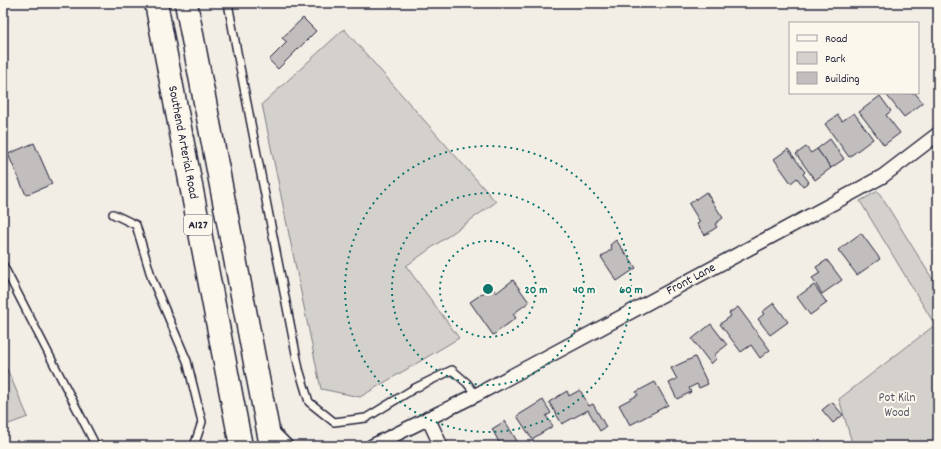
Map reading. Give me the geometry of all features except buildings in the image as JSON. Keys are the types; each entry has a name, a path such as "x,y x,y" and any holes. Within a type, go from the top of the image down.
{"highway":[{"name":"Southend Arterial Road","path":"156,3 241,446"},
{"name":"A127","path":"186,3 271,446"}],"street":[{"name":"Front Lane","path":"372,446 476,395 883,176 938,134"},
{"path":"428,418 441,446"},
{"path":"265,420 273,433 286,446"}],"lane":[{"path":"228,3 299,369 309,402 334,422 366,418 415,388 452,370 467,383 476,395"},
{"path":"113,214 136,225 152,279 187,361 202,422 194,446"},
{"path":"3,265 96,446"}],"green space":[{"path":"344,29 496,202 406,266 459,338 360,397 321,389 262,104"},
{"name":"Pot Kiln Wood","path":"878,191 938,288 938,446 853,446 839,399 935,325 860,201"},
{"path":"3,360 28,417 3,426"}]}
